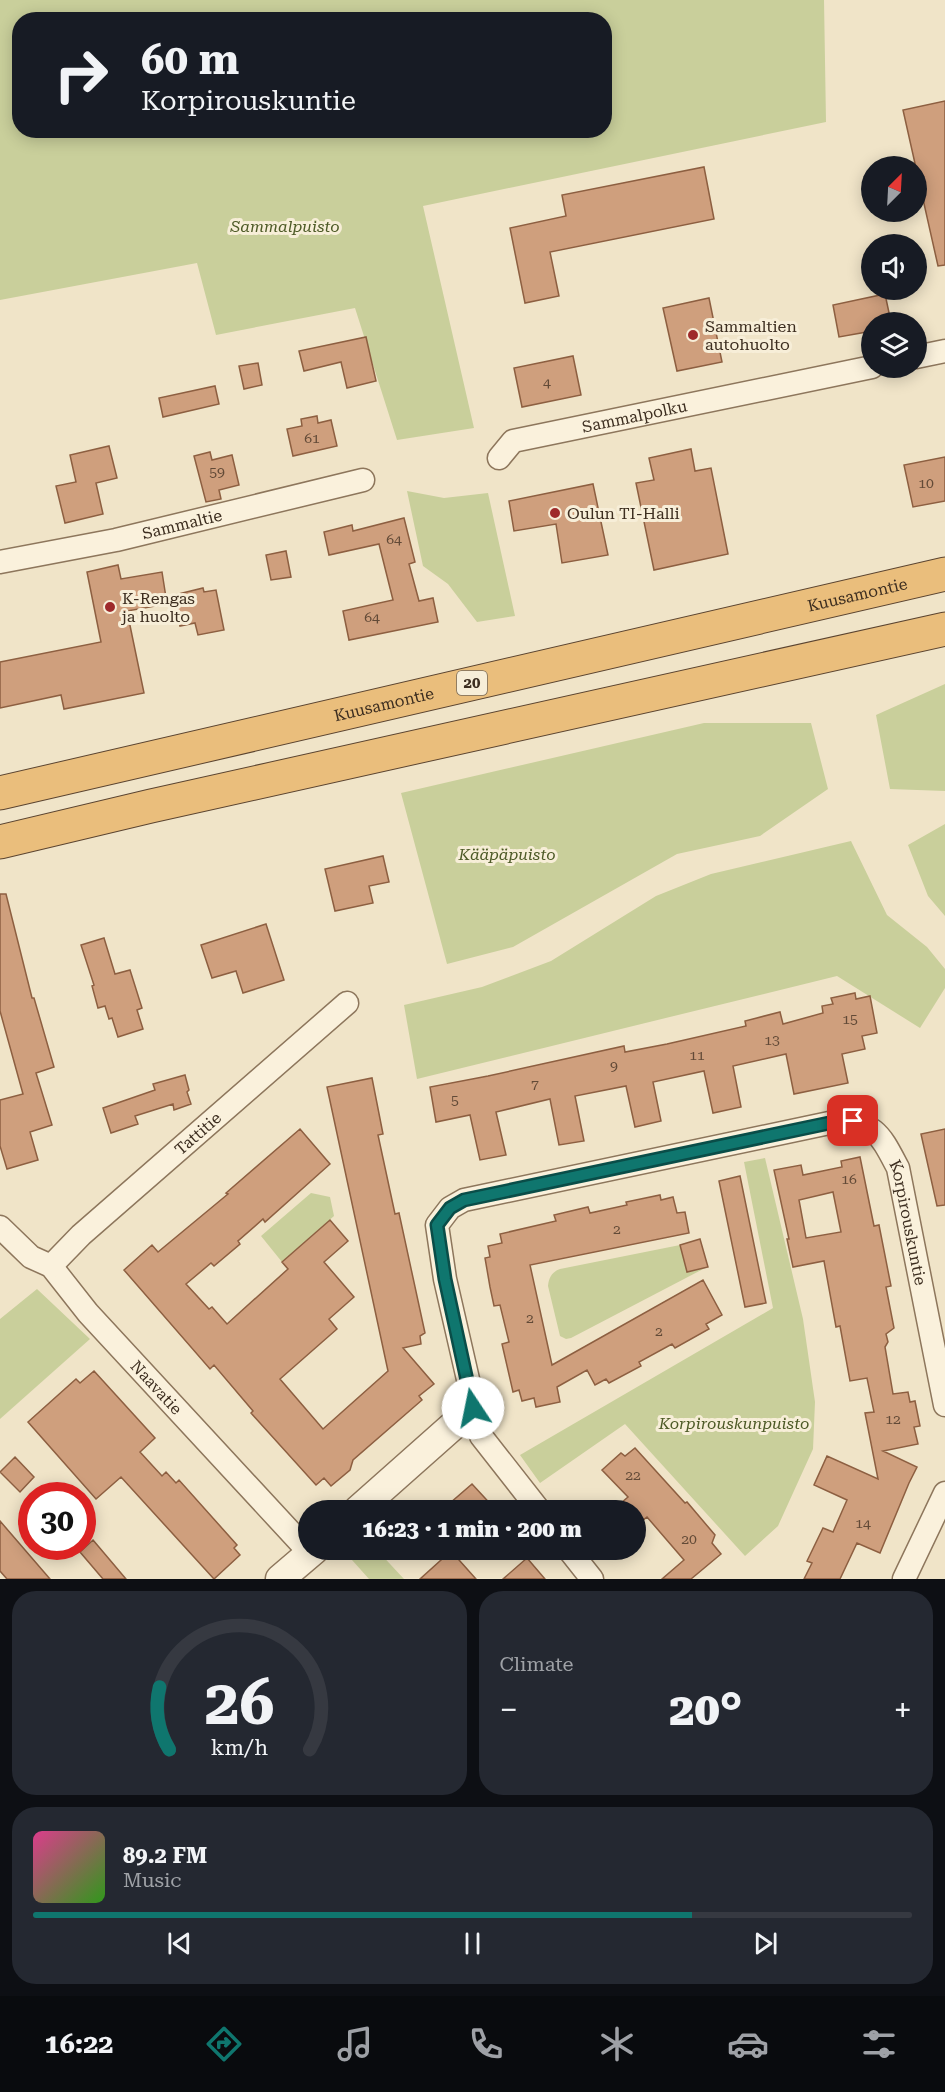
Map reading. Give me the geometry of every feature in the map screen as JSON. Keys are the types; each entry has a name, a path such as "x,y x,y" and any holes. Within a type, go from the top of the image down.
{"highway":[{"name":"Kuusamontie","path":"0,793 945,573"},
{"path":"0,842 151,806 945,629"}],"street":[{"path":"927,355 945,351"},
{"name":"Sammalpolku","path":"498,458 513,441 861,369"},
{"name":"Sammaltie","path":"0,562 116,540 363,480"},
{"name":"Tattitie","path":"51,1266 81,1235 347,1003"},
{"name":"Korpirouskuntie","path":"531,1500 481,1436 473,1408 445,1279 437,1225 450,1208 464,1200 822,1124 853,1121 873,1129 898,1168 945,1405"},
{"name":"Naavatie","path":"0,1227 31,1257 51,1266 88,1313 298,1536"},
{"path":"369,1500 473,1408"},
{"path":"904,1579 945,1492"},
{"path":"280,1579 302,1560"},
{"path":"577,1560 592,1579"}],"green space":[{"name":"Sammalpuisto","path":"0,0 824,0 826,122 423,206 474,428 397,440 355,308 216,335 197,263 0,300"},
{"path":"407,491 444,498 488,493 515,616 477,622 448,584 423,566"},
{"path":"945,684 945,791 890,789 876,715"},
{"name":"Kääpäpuisto","path":"704,723 811,723 828,789 760,836 677,854 513,947 447,964 401,793"},
{"path":"945,824 945,916 928,896 908,845"},
{"path":"851,841 887,915 927,947 945,969 945,988 920,1028 837,976 417,1079 404,1005 482,987 551,961 656,896 711,874"},
{"name":"Korpirouskunpuisto","path":"765,1158 803,1319 815,1402 813,1449 778,1526 745,1556 625,1424 540,1483 520,1455 773,1308 744,1162"},
{"path":"311,1193 330,1197 334,1216 282,1262 261,1236"},
{"path":"680,1245 687,1272 707,1267 571,1338 566,1339 560,1336 548,1286 550,1277 555,1272 560,1269"},
{"path":"37,1289 90,1339 0,1419 0,1319"},
{"path":"352,1560 386,1560 404,1579 369,1579"}],"building":[{"path":"945,101 945,265 938,266 927,217 927,156 913,156 903,110"},
{"path":"704,167 714,219 550,252 559,296 525,303 510,228 566,216 562,195"},
{"name":"Sammaltien autohuolto","path":"709,298 722,362 677,371 663,308"},
{"path":"861,299 886,300 889,312 861,312 861,333 839,337 833,305"},
{"path":"366,337 376,381 347,388 341,362 304,371 299,351"},
{"path":"573,356 581,395 522,407 514,368"},
{"path":"258,363 262,385 244,389 239,366"},
{"path":"215,386 219,404 163,417 159,398"},
{"path":"317,416 318,423 331,420 337,446 293,456 287,429 302,426 301,419"},
{"path":"109,446 117,478 96,483 103,514 65,523 56,486 76,482 70,455"},
{"path":"691,449 695,471 711,468 728,554 654,570 636,483 654,480 649,458"},
{"path":"210,452 212,460 232,455 239,485 219,490 221,499 206,502 194,456"},
{"path":"945,457 945,501 913,507 904,465"},
{"name":"Oulun TI-Halli","path":"593,484 608,555 562,563 556,524 514,531 509,501"},
{"path":"404,518 415,562 409,564 419,601 433,598 438,622 349,640 343,611 393,600 379,544 329,555 324,532 352,525 353,531"},
{"path":"286,551 291,577 271,580 266,555"},
{"name":"K-Rengas ja huolto","path":"118,565 121,579 162,572 167,604 127,611 144,693 64,709 61,695 0,708 0,662 101,642 87,572"},
{"path":"203,588 204,592 216,590 224,630 198,635 195,623 180,626 174,595"},
{"path":"383,856 389,882 369,886 373,903 335,911 325,869"},
{"path":"0,894 6,894 32,998 34,998 54,1067 36,1073 52,1125 30,1132 38,1160 7,1169 0,1146 0,1100 23,1094 0,1011"},
{"path":"266,924 284,980 243,993 236,971 212,978 201,945"},
{"path":"104,938 115,974 130,970 142,1008 137,1010 143,1029 118,1037 112,1018 109,1019 105,1006 98,1008 92,986 94,985 81,945"},
{"path":"855,993 856,999 870,996 877,1033 862,1036 865,1049 842,1054 848,1083 794,1094 786,1054 733,1066 741,1107 713,1113 704,1071 653,1082 661,1121 635,1127 626,1086 575,1096 584,1141 559,1145 550,1099 496,1112 506,1155 480,1160 470,1115 436,1122 430,1087 624,1046 625,1052 667,1044 746,1026 745,1021 780,1012 783,1024 823,1013 822,1006 833,1004 831,998"},
{"path":"185,1075 191,1104 174,1110 173,1104 135,1116 138,1124 111,1133 103,1108 155,1090 153,1084"},
{"path":"372,1078 383,1134 378,1135 395,1214 399,1213 425,1333 420,1336 421,1344 403,1348 434,1384 419,1396 422,1400 353,1460 350,1470 331,1486 324,1478 316,1485 251,1413 253,1411 214,1365 210,1369 124,1270 152,1245 158,1252 228,1194 226,1193 300,1129 330,1164 265,1222 263,1219 238,1241 240,1244 214,1266 211,1263 186,1284 209,1309 212,1307 227,1324 288,1269 282,1262 330,1220 348,1241 324,1262 354,1297 329,1319 337,1329 280,1379 323,1429 388,1371 327,1087"},
{"path":"945,1129 945,1205 937,1206 921,1134"},
{"path":"860,1157 874,1226 879,1225 891,1286 886,1287 894,1328 886,1334 888,1342 885,1347 893,1394 908,1392 910,1402 915,1401 920,1426 914,1427 918,1444 883,1451 917,1467 880,1553 857,1543 840,1579 804,1579 812,1563 807,1561 823,1528 833,1532 847,1500 814,1485 827,1456 878,1479 865,1413 874,1412 867,1378 850,1381 840,1326 836,1327 824,1261 793,1267 774,1170 801,1165 803,1175 842,1167 841,1161","holes":["833,1192 841,1232 806,1238 799,1200"]},
{"path":"740,1176 766,1303 745,1307 719,1181"},
{"path":"660,1195 661,1200 673,1197 677,1213 685,1212 689,1233 530,1265 552,1365 703,1280 722,1315 706,1324 709,1329 675,1348 672,1344 639,1362 641,1366 609,1383 606,1379 595,1385 587,1370 557,1387 560,1402 536,1407 534,1398 522,1401 519,1390 513,1392 502,1344 509,1342 500,1305 494,1306 485,1258 490,1257 488,1246 502,1243 500,1234 556,1221 554,1215 588,1207 590,1213"},
{"path":"700,1239 708,1267 687,1272 680,1245"},
{"path":"94,1371 155,1438 140,1452 162,1476 166,1472 176,1483 179,1480 237,1545 234,1548 240,1555 214,1579 121,1477 96,1499 96,1482 81,1482 28,1422 76,1379 80,1383"},
{"path":"635,1448 715,1535 712,1543 721,1554 691,1579 662,1579 684,1560 646,1518 646,1500 625,1500 628,1497 602,1470 621,1453 625,1456"},
{"path":"15,1457 34,1477 29,1482 18,1482 18,1490 0,1472"},
{"path":"472,1484 487,1500 454,1500"},
{"path":"0,1521 18,1542 18,1560 34,1560 50,1579 7,1579 0,1571"},
{"path":"96,1544 126,1579 103,1579 87,1560 96,1560"},
{"path":"441,1560 459,1560 476,1579 420,1579"},
{"path":"525,1560 529,1560 545,1579 503,1579"}],"place":[{"name":"Sammaltien autohuolto","path":"693,335"},
{"name":"Oulun TI-Halli","path":"555,513"},
{"name":"K-Rengas ja huolto","path":"110,607"}],"route":[{"path":"473,1408 445,1279 437,1225 450,1208 464,1200 834,1122 853,1121"}]}
